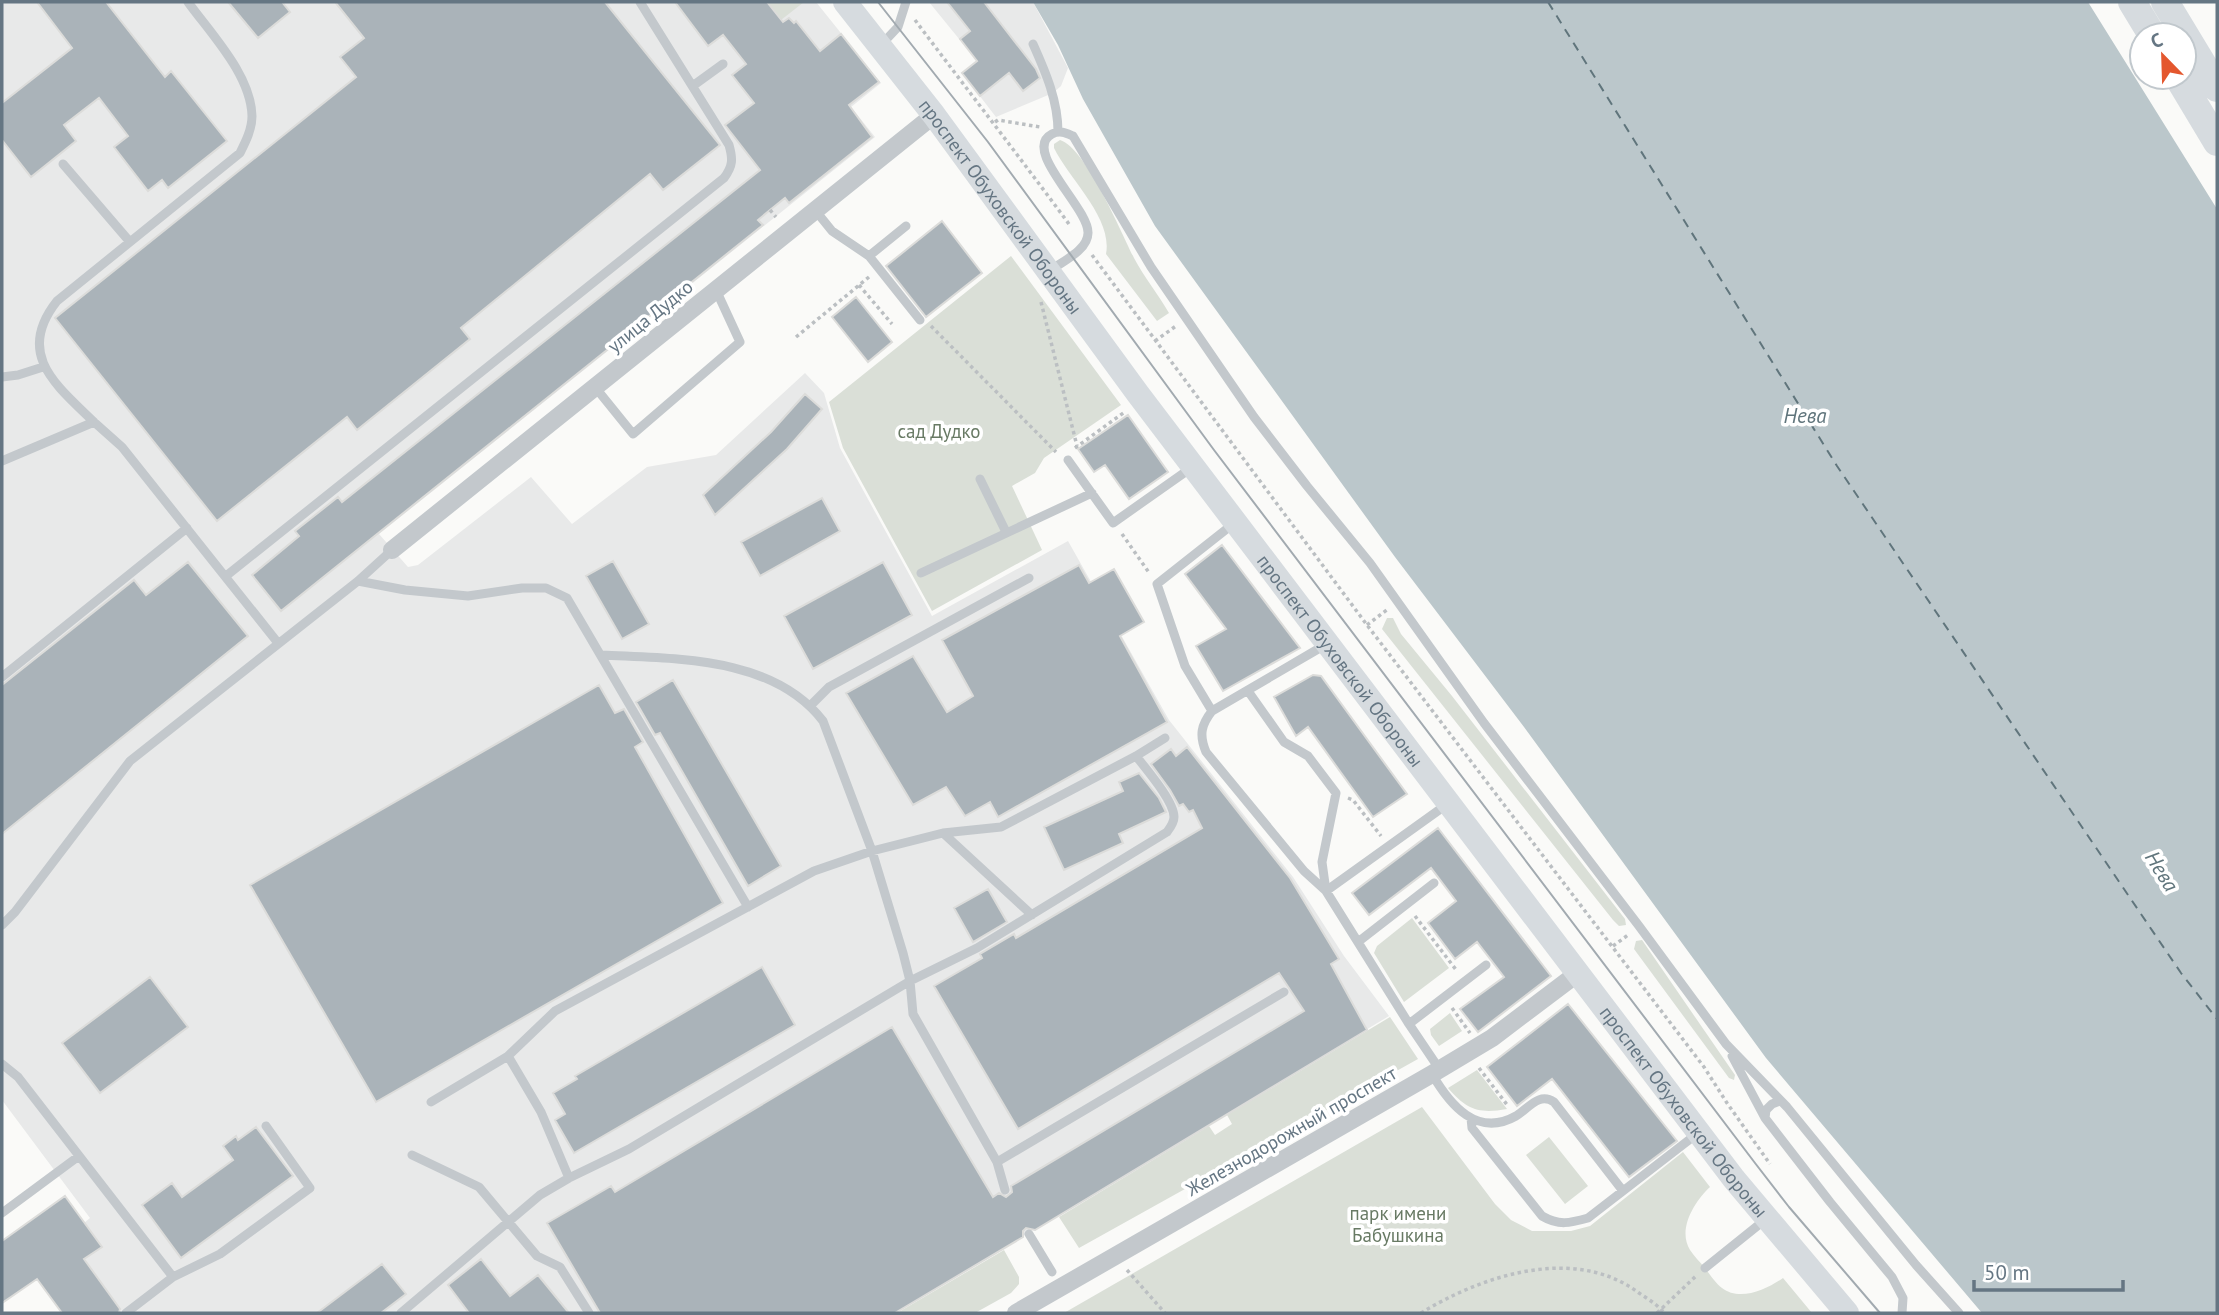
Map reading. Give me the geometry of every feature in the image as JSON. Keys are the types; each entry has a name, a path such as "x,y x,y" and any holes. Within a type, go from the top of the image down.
{"main road":[{"name":"проспект Обуховской Обороны","path":"845,2 934,115 1044,283 1193,466 1766,1219 1847,1313"},
{"path":"2132,2 2144,21"},
{"path":"2165,2 2217,88"},
{"path":"2186,91 2217,142"}],"street":[{"name":"улица Дудко","path":"392,550 934,115"},
{"name":"Железнодорожный проспект","path":"1016,1313 1436,1072 1492,1038 1578,973"}],"lane":[{"path":"188,2 239,74 252,116 248,135 240,153 57,301 45,316 38,349 43,367 66,395 122,447 278,643"},
{"path":"226,576 724,178 732,168 729,145 640,2"},
{"path":"880,47 898,27 904,4"},
{"path":"1033,44 1053,93 1058,114 1054,134"},
{"path":"694,86 723,64"},
{"path":"1044,283 1084,246 1088,233 1085,219 1045,157 1045,140 1054,134 1065,132 1073,136 1152,267 1254,417 1370,563 1484,723 1726,1044 1816,1140 1916,1265 1959,1313"},
{"path":"63,164 130,242"},
{"path":"815,210 832,231 869,256 919,320"},
{"path":"869,256 906,226"},
{"path":"595,387 633,434 740,342 716,290"},
{"path":"2,377 43,367"},
{"path":"2,461 94,422"},
{"path":"1068,460 1114,523 1193,466"},
{"path":"980,479 1006,533"},
{"path":"920,573 1092,493"},
{"path":"1212,711 1185,666 1157,584 1236,522"},
{"path":"2,677 187,527"},
{"path":"2,925 15,912 130,761 358,581 392,550"},
{"path":"811,705 829,687 1029,578"},
{"path":"358,581 405,590 468,596 522,588 546,588 567,598 748,907"},
{"path":"1328,643 1212,711 1203,723 1200,738 1206,752 1304,871 1326,891 1409,1024 1436,1072 1446,1097 1471,1118 1492,1122 1516,1116 1538,1100 1549,1099 1623,1191"},
{"path":"602,655 696,660 736,668 772,682 811,705 823,720 872,852 904,953 913,1014 997,1162 1005,1190"},
{"path":"1248,691 1284,742 1308,756 1336,793 1322,862 1326,891"},
{"path":"430,1102 508,1056 555,1011 814,871 943,833 1000,827 1165,738"},
{"path":"401,1313 540,1195 629,1149 909,981 977,948 1167,832 1174,816 1171,804 1136,756"},
{"path":"1326,891 1449,803"},
{"path":"943,833 1031,915"},
{"path":"1358,942 1434,883"},
{"path":"1409,1024 1486,965"},
{"path":"997,1162 1284,992"},
{"path":"1726,1044 1765,1118 1892,1277 1903,1298 1902,1313"},
{"path":"508,1056 541,1112 569,1178"},
{"path":"2,1064 18,1077 173,1277"},
{"path":"1765,1118 1766,1110 1780,1101"},
{"path":"1471,1118 1472,1128 1542,1216 1553,1222 1570,1223 1588,1217 1699,1132"},
{"path":"126,1313 173,1277 220,1254 310,1188 266,1126"},
{"path":"412,1155 480,1187 537,1256 560,1267 589,1313"},
{"path":"2,1213 79,1156"},
{"path":"1705,1268 1766,1219"},
{"path":"1029,1234 1052,1272"}],"path":[{"path":"904,4 986,108 1084,246 1367,625 1704,1067 1770,1164"},
{"path":"995,122 1026,123 1040,126 1054,134"},
{"path":"770,210 778,219"},
{"path":"796,337 879,269"},
{"path":"1044,283 1077,446"},
{"path":"859,285 892,324"},
{"path":"919,320 929,324 1068,460 1077,446 1129,409"},
{"path":"1155,341 1173,327"},
{"path":"1114,523 1157,584"},
{"path":"1367,625 1384,612"},
{"path":"1336,793 1353,800 1389,846"},
{"path":"1406,905 1464,981"},
{"path":"1612,946 1630,933"},
{"path":"1444,997 1472,1034"},
{"path":"1477,1066 1516,1116"},
{"path":"1727,1104 1734,1098"},
{"path":"1421,1313 1443,1300 1481,1284 1522,1272 1560,1267 1612,1277 1663,1311"},
{"path":"1657,1313 1663,1311 1705,1268"},
{"path":"1127,1269 1165,1313"}],"shaded area":[{"path":"2,2 816,2 881,83 851,107 875,137 379,534 408,567 418,565 531,477 572,524 647,467 716,455 805,373 824,393 840,448 932,616 1068,541 1169,720 1293,877 1344,956 1389,1016 895,1313 123,1313 84,1259 101,1247 84,1223 90,1218 2,1100"},
{"path":"929,2 1033,2 1068,68 1061,86 1053,93 996,117 962,73 977,61"}],"green space":[{"path":"767,2 804,2 781,20"},
{"path":"1060,140 1081,158 1112,211 1138,265 1169,313 1157,321 1106,254 1106,240 1097,213 1054,148 1054,144"},
{"name":"сад Дудко","path":"1011,256 1121,405 1044,458 1035,473 1012,486 1042,550 932,611 843,448 829,402"},
{"path":"1387,618 1393,618 1401,634 1625,919 1626,925 1619,926 1613,920 1382,629"},
{"path":"1412,918 1449,968 1404,1002 1374,953 1377,946"},
{"path":"1642,940 1735,1075 1734,1080 1729,1078 1634,949 1636,941"},
{"path":"1450,1013 1462,1031 1439,1046 1430,1029"},
{"path":"1390,1017 1418,1059 1079,1248 1059,1217 1209,1126 1215,1135 1232,1124 1227,1115"},
{"path":"1477,1070 1507,1109 1474,1109 1448,1088"},
{"name":"парк имени Бабушкина","path":"1422,1107 1495,1204 1511,1220 1532,1231 1571,1231 1590,1226 1683,1152 1710,1187 1690,1216 1687,1242 1690,1250 1717,1284 1729,1292 1745,1294 1783,1278 1812,1313 1064,1313"},
{"path":"1549,1137 1588,1186 1565,1204 1526,1155"},
{"path":"1004,1250 1019,1277 1019,1284 1011,1293 975,1313 897,1313"}],"water":[{"name":"Нева","path":"1033,2 2088,2 2128,66 2128,91 2143,91 2217,209 2217,1313 1982,1313 1766,1058 1524,727 1395,557 1155,226 1083,99 1058,45"}],"building":[{"path":"37,2 106,2 165,77 171,71 227,141 168,188 162,180 148,191 114,147 128,136 99,98 64,125 76,141 31,177 2,140 2,103 72,48"},
{"path":"228,2 282,2 290,12 258,38"},
{"path":"335,2 605,2 720,145 663,190 650,174 461,328 470,339 357,430 347,417 217,521 55,318 356,77 340,57 364,38"},
{"path":"675,2 767,2 783,22 789,18 794,23 796,21 820,51 841,34 879,82 849,105 872,137 789,203 785,198 770,210 758,220 763,225 281,611 252,575 299,536 295,531 338,497 342,502 760,170 725,125 754,103 732,75 746,64 723,35 708,46"},
{"path":"947,2 984,2 1036,69 1040,78 1023,91 1009,73 980,96 962,73 977,61 960,39 970,31"},
{"path":"942,221 982,273 926,317 886,266"},
{"path":"856,297 892,342 868,362 832,317"},
{"path":"805,394 822,409 787,449 715,515 703,495 771,432"},
{"path":"1128,415 1168,472 1129,499 1105,465 1094,472 1078,449"},
{"path":"822,498 840,531 760,576 741,542"},
{"path":"1222,545 1300,648 1223,691 1196,646 1226,629 1185,574"},
{"path":"613,561 649,624 622,639 586,576"},
{"path":"188,562 248,636 2,834 2,685 134,580 146,595"},
{"path":"883,562 912,615 813,669 784,616"},
{"path":"1079,565 1089,583 1114,569 1144,622 1120,636 1167,722 998,817 990,802 965,816 946,787 913,805 846,693 913,656 947,712 973,696 942,640"},
{"path":"1313,675 1321,676 1407,794 1373,817 1308,727 1296,736 1274,697"},
{"path":"673,680 781,866 748,886 660,733 655,735 636,702"},
{"path":"599,685 615,713 624,709 643,742 635,747 723,903 376,1102 250,885"},
{"path":"1187,747 1290,878 1339,959 1331,964 1367,1030 1035,1230 1026,1228 1023,1237 895,1313 600,1313 547,1223 611,1186 615,1192 892,1027 993,1197 999,1193 1006,1197 1012,1192 1011,1186 1304,1011 1279,973 1018,1129 934,986 982,958 980,954 1014,934 1016,938 1202,828 1193,810 1189,812 1183,804 1179,806 1151,764 1171,749 1176,756"},
{"path":"1139,773 1159,798 1166,812 1119,834 1123,843 1064,870 1044,827 1123,791 1119,782"},
{"path":"1438,828 1551,976 1478,1032 1460,1009 1504,977 1477,942 1455,959 1428,923 1456,901 1431,868 1369,915 1352,893"},
{"path":"988,889 1007,922 973,942 954,908"},
{"path":"762,967 795,1025 574,1153 555,1120 565,1114 553,1093 577,1079 575,1076"},
{"path":"150,977 188,1027 100,1093 62,1043"},
{"path":"1568,1004 1677,1141 1629,1177 1552,1079 1517,1106 1487,1067"},
{"path":"256,1127 293,1176 181,1258 142,1205 172,1183 182,1197 233,1160 223,1146 236,1136 238,1140"},
{"path":"65,1196 102,1247 84,1259 120,1309 119,1313 62,1313 37,1279 2,1303 2,1241"},
{"path":"481,1259 510,1296 538,1275 569,1313 469,1313 448,1285"},
{"path":"382,1264 406,1294 381,1313 317,1313"}],"ferry route":[{"path":"1548,2 1837,466 2181,973 2217,1019"}],"tram line":[{"path":"878,2 988,142 1214,450 1755,1163 1880,1313"}]}
